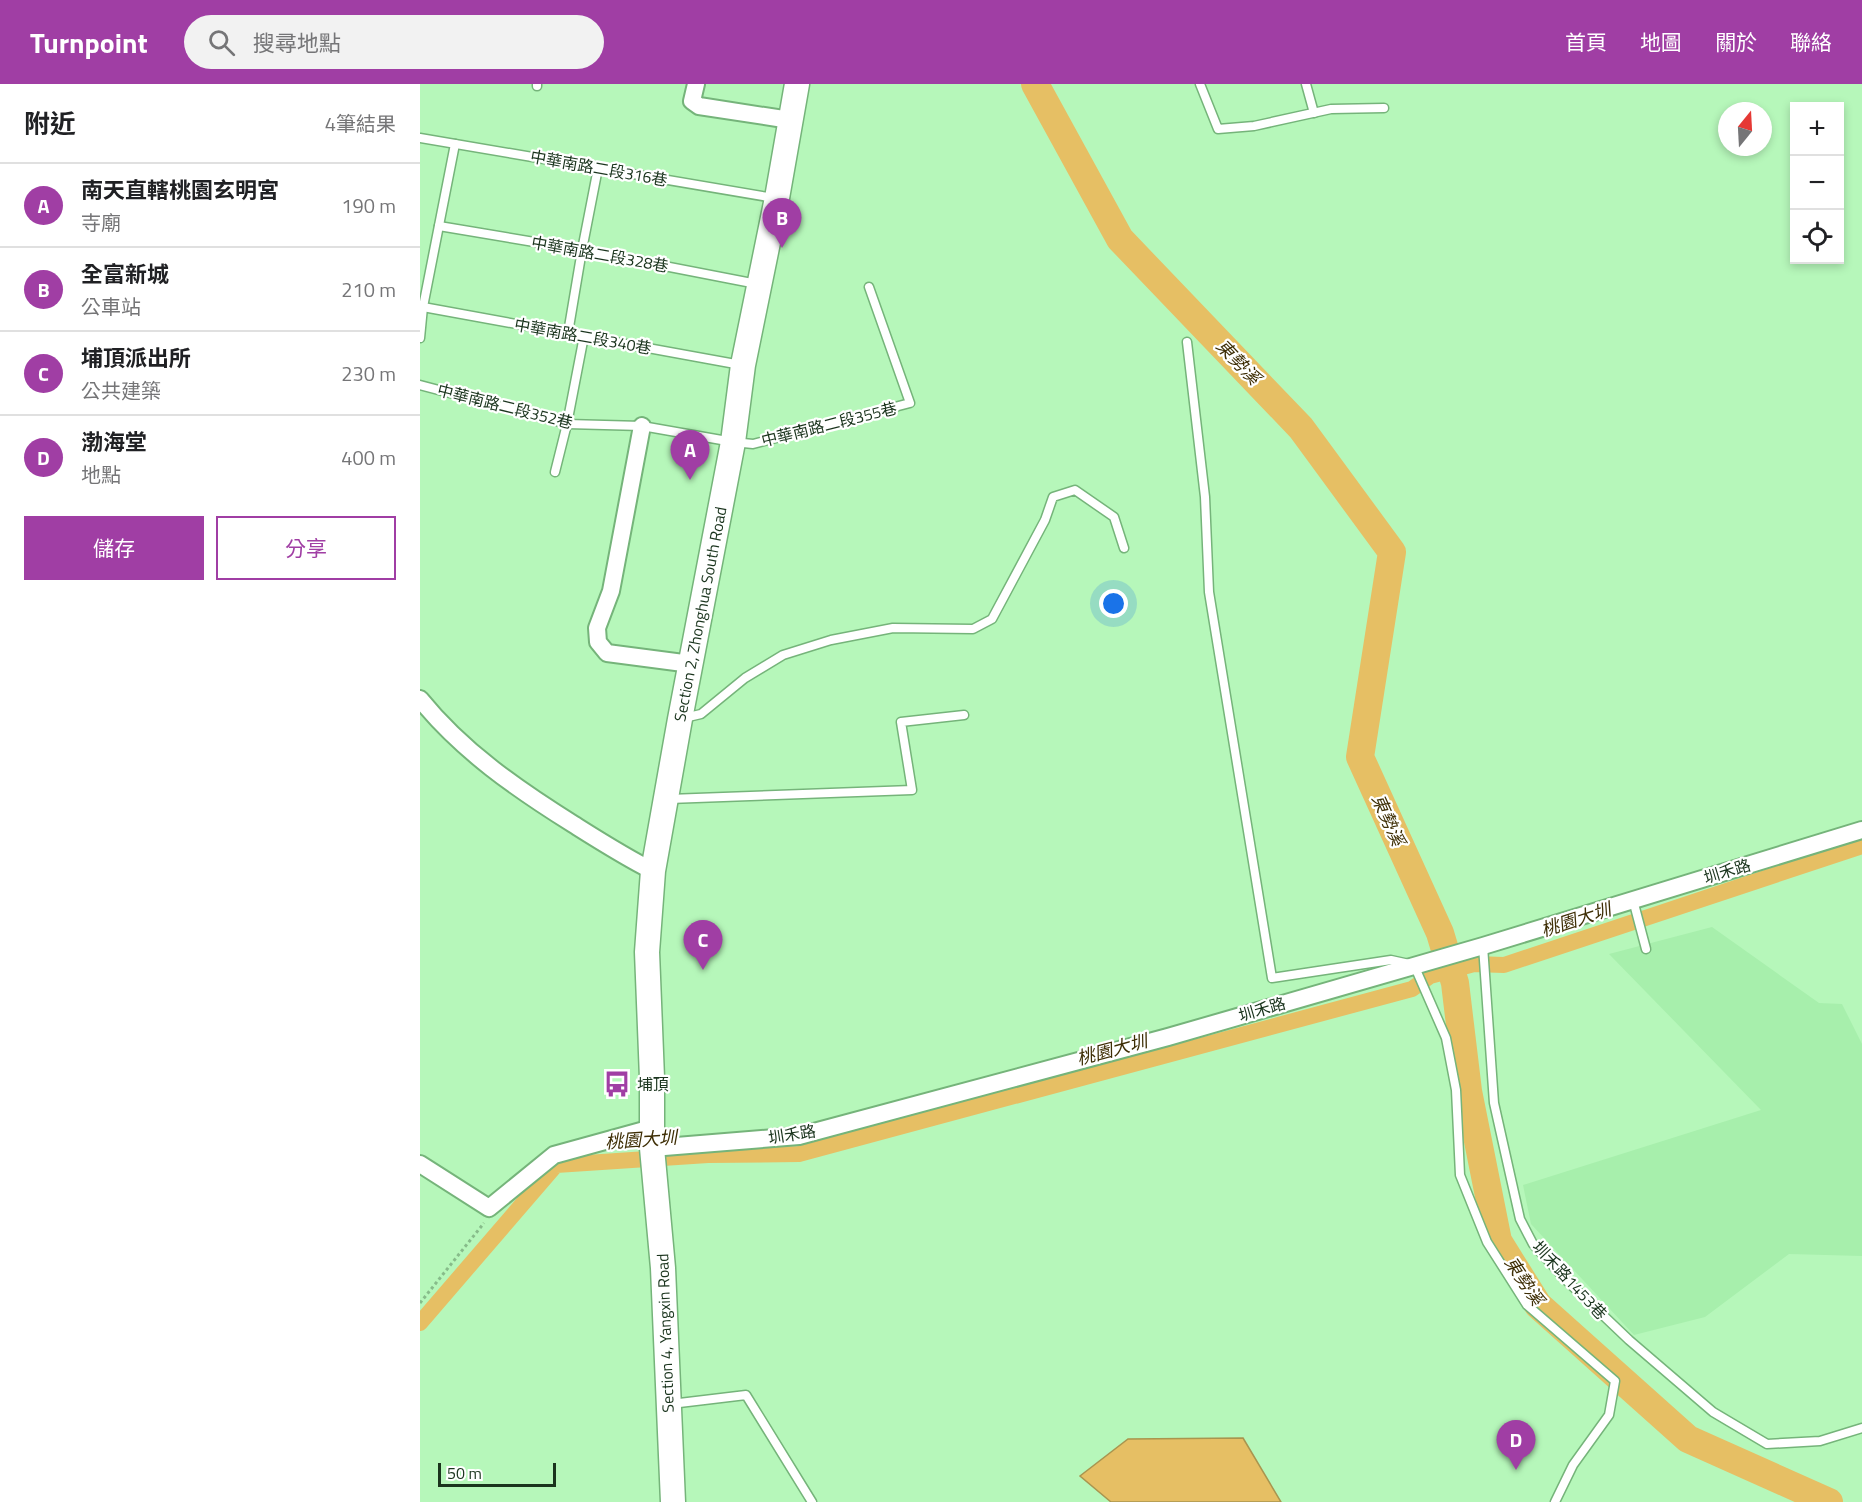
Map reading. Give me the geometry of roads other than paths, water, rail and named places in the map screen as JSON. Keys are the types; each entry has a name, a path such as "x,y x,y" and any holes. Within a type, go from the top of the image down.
{"main road":[{"name":"Section 2, Zhonghua South Road","path":"653,1147 647,952 653,871 733,442 743,365 777,198 797,84"},
{"name":"Section 4, Yangxin Road","path":"653,1147 663,1268 673,1502"}],"street":[{"path":"694,92 699,106 790,120"},
{"path":"642,426 611,591 597,628 598,642 607,653 691,664"},
{"path":"420,699 436,719 487,766 555,813 629,859 653,871"},
{"name":"圳禾路","path":"420,1164 489,1208 554,1155 799,1136 1418,968 1862,830"}],"lane":[{"path":"1200,84 1218,129 1254,126 1331,109 1384,108"},
{"path":"1306,84 1314,113"},
{"name":"中華南路二段316巷","path":"420,138 777,198"},
{"path":"420,338 423,308 455,144"},
{"path":"568,333 598,168"},
{"name":"中華南路二段328巷","path":"439,226 582,250 760,284"},
{"name":"中華南路二段355巷","path":"733,442 753,444 910,403 868,287"},
{"name":"中華南路二段340巷","path":"423,308 743,365"},
{"path":"555,472 584,336"},
{"path":"1187,342 1205,497 1209,592 1272,978 1391,960 1418,968 1446,1038 1456,1090 1460,1175 1487,1242 1527,1305 1615,1381 1609,1415 1573,1465 1555,1502"},
{"name":"中華南路二段352巷","path":"420,385 567,424 642,426 733,442"},
{"path":"680,719 701,714 745,678 783,656 831,640 893,628 973,629 992,619 1045,520 1053,497 1075,490 1114,517 1124,548"},
{"path":"666,799 912,790 901,722 964,715"},
{"path":"1633,900 1646,949"},
{"name":"圳禾路1453巷","path":"1479,950 1485,974 1494,1103 1520,1219 1533,1244 1567,1281 1629,1340 1688,1391 1713,1412 1767,1444 1820,1441 1862,1428"},
{"path":"668,1404 746,1395 812,1502"}],"waterway":[{"name":"東勢溪","path":"1035,84 1120,239 1301,428 1392,552 1360,757 1440,933 1455,983 1468,1091 1498,1241 1538,1305 1688,1439 1829,1502"},
{"name":"桃園大圳","path":"420,1323 556,1165 708,1155 799,1154 1412,989 1430,976 1474,964 1504,965 1862,846"}],"place":[{"name":"全富新城","path":"782,248"},
{"name":"南天直轄桃園玄明宮","path":"690,480"},
{"name":"埔頂派出所","path":"703,970"},
{"name":"埔頂","path":"617,1084"},
{"name":"渤海堂","path":"1516,1470"}]}
